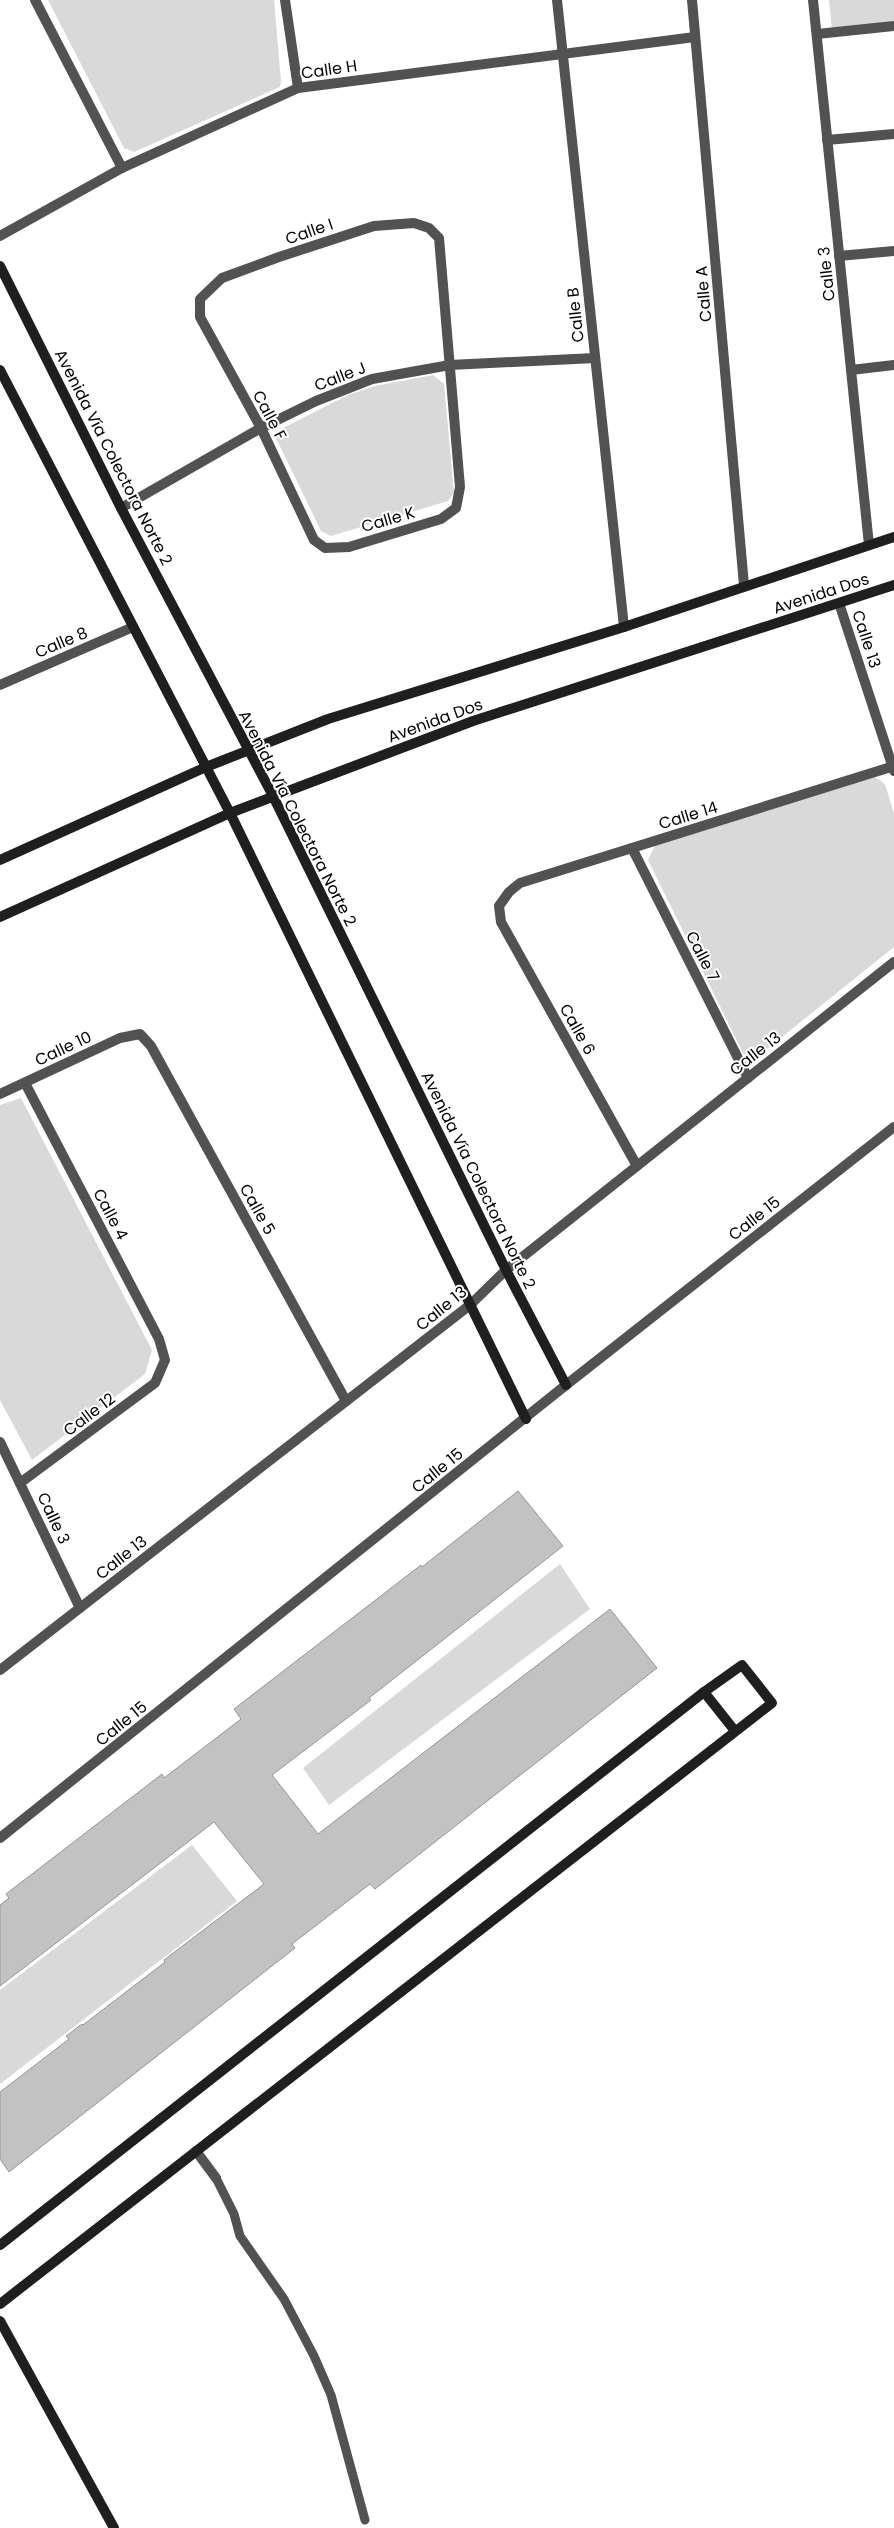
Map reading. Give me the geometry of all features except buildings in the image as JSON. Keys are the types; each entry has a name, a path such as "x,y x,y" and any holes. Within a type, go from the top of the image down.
{"street":[{"path":"35,0 122,168"},
{"path":"285,0 298,88"},
{"name":"Calle B","path":"557,0 624,626"},
{"name":"Calle A","path":"692,0 744,585"},
{"name":"Calle 3","path":"813,0 869,545"},
{"path":"817,34 894,26"},
{"name":"Calle H","path":"0,236 122,168 298,88 562,53 695,38"},
{"path":"827,140 894,134"},
{"name":"Calle I","path":"205,293 222,278 374,226 414,223 430,228 439,238 450,365"},
{"path":"839,256 894,251"},
{"name":"Avenida Vía Colectora Norte 2","path":"0,266 121,508 273,796 506,1270 566,1385"},
{"name":"Calle F","path":"205,293 200,299 200,317 262,428 314,540 325,548"},
{"name":"Calle J","path":"121,508 262,428 316,401 372,379 450,365 595,358"},
{"name":"Calle K","path":"325,548 349,547 441,519 456,508 460,487 450,365"},
{"path":"851,370 894,365"},
{"path":"0,370 230,813 526,1420"},
{"name":"Avenida Dos","path":"0,860 206,767 328,719 624,626 894,536"},
{"name":"Avenida Dos","path":"0,917 230,813 473,721 894,585"},
{"name":"Calle 13","path":"839,603 894,768"},
{"name":"Calle 8","path":"0,685 133,628"},
{"name":"Calle 14","path":"499,906 509,892 520,883 894,768"},
{"name":"Calle 7","path":"632,848 748,1078"},
{"name":"Calle 6","path":"499,906 501,922 637,1166"},
{"name":"Calle 13","path":"0,1670 470,1305 506,1270 894,962"},
{"name":"Calle 10","path":"0,1094 120,1038 140,1034"},
{"name":"Calle 5","path":"140,1034 152,1046 346,1401"},
{"name":"Calle 4","path":"25,1083 160,1339 165,1360"},
{"name":"Calle 15","path":"0,1838 526,1420 566,1385 894,1127"},
{"name":"Calle 12","path":"20,1483 155,1383 165,1360"},
{"name":"Calle 3","path":"0,1442 80,1608"},
{"path":"0,2246 704,1692 742,1665 772,1703 0,2304"},
{"path":"704,1692 735,1731"},
{"path":"196,2151 216,2178"},
{"path":"0,2321 114,2528"}],"lane":[{"path":"216,2178 234,2214 240,2236 284,2299 314,2356 331,2394 365,2520"}],"shaded area":[{"path":"48,0 274,0 280,87 134,152 124,148"},
{"path":"829,0 894,0 894,24 832,31"},
{"path":"433,375 444,384 454,493 448,501 331,536 321,531 275,436 281,429 348,395 375,386"},
{"path":"875,777 885,784 894,814 894,947 752,1061 744,1055 648,860 655,845"},
{"path":"21,1098 152,1350 145,1374 32,1460 0,1400 0,1105"},
{"path":"560,1564 590,1609 329,1805 303,1768"},
{"path":"192,1845 237,1901 0,2084 0,1990"}]}
